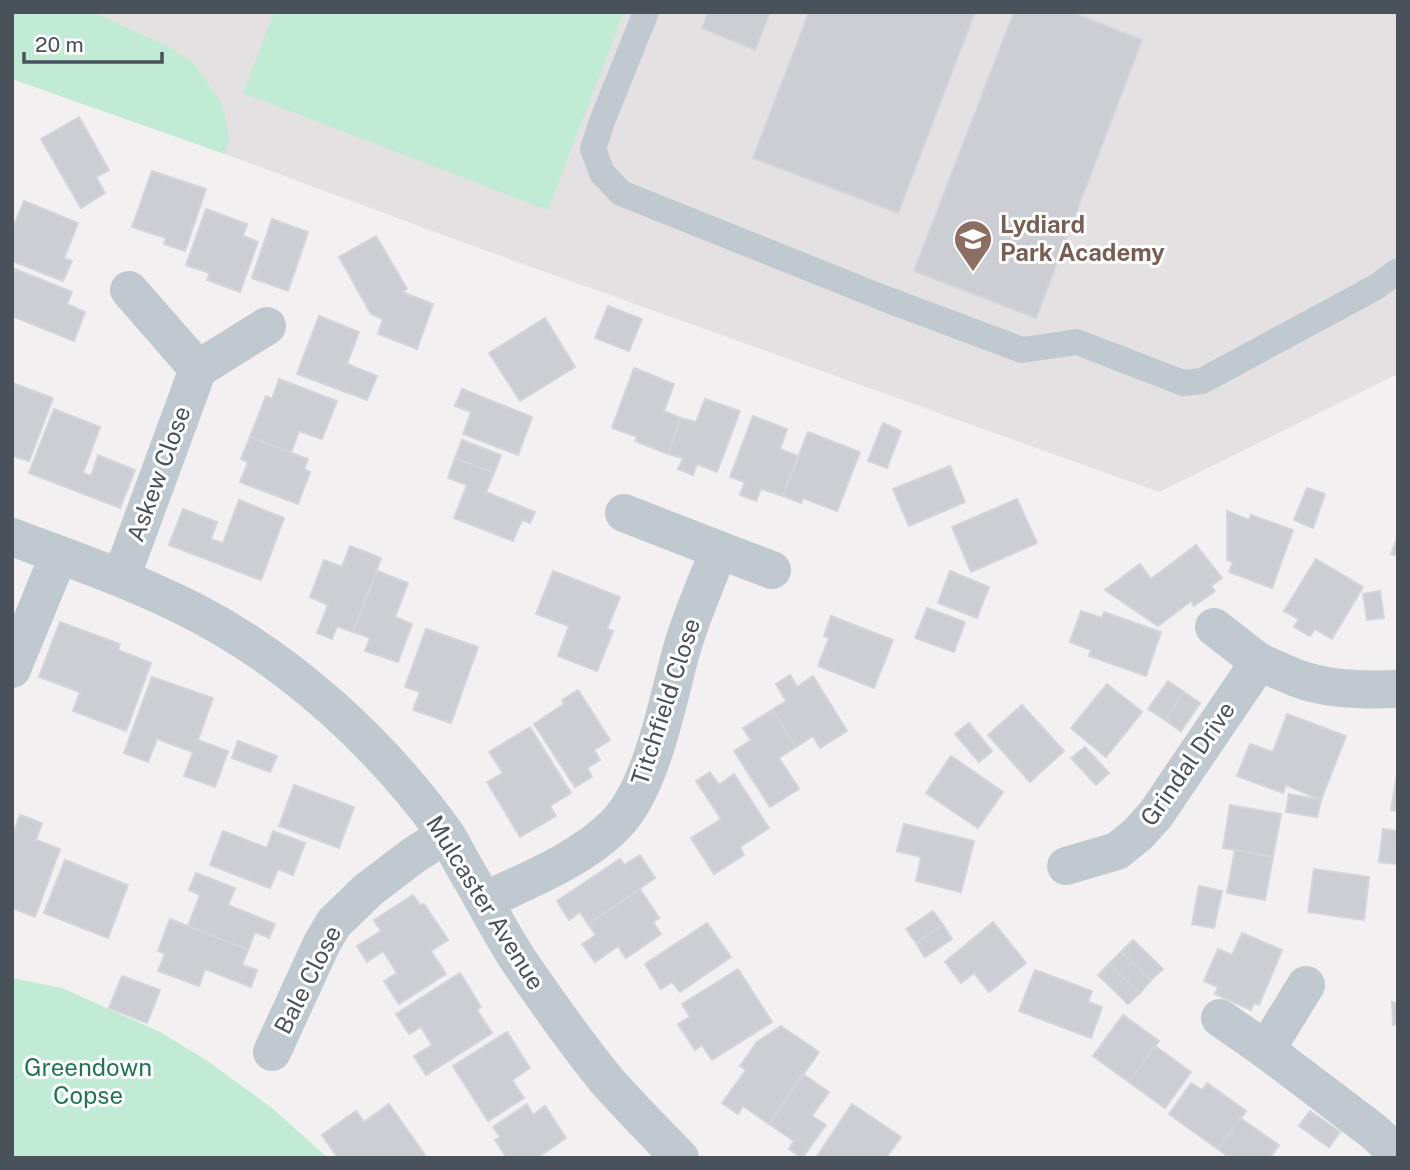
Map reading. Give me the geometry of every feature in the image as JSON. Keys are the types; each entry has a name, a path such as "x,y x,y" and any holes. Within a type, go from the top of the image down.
{"street":[{"path":"128,290 198,369 267,326"},
{"name":"Askew Close","path":"121,578 198,369"},
{"path":"624,513 772,570"},
{"name":"Mulcaster Avenue","path":"12,537 121,578 193,611 276,661 304,683 403,780 446,835 518,959 570,1034 609,1082 680,1158"},
{"name":"Titchfield Close","path":"484,901 574,856 615,826 626,812 640,787 655,748 683,645 719,550"},
{"path":"12,669 59,555"},
{"path":"1214,627 1259,662 1304,681 1335,688 1398,689"},
{"name":"Grindal Drive","path":"1066,866 1117,850 1138,834 1156,814 1259,662"},
{"name":"Bale Close","path":"272,1052 322,943 334,923 368,890 446,835"},
{"path":"1266,1050 1306,985"},
{"path":"1220,1018 1373,1130 1396,1158"}],"lane":[{"path":"646,12 593,149 602,173 621,193 883,298 1022,350 1077,342 1183,383 1202,381 1376,287 1398,271"}],"shaded area":[{"name":"Lydiard Park Academy","path":"12,12 1398,12 1398,374 1159,492 12,79"}],"green space":[{"path":"12,12 92,12 169,47 193,63 219,99 225,116 229,137 225,154 12,79"},
{"path":"274,12 624,12 548,210 243,93"},
{"name":"Greendown Copse","path":"12,978 62,988 160,1032 206,1060 272,1108 328,1158 12,1158"}],"building":[{"path":"708,12 770,12 755,50 702,28"},
{"path":"809,12 975,12 898,213 753,158"},
{"path":"1014,12 1071,12 1142,40 1036,318 914,271"},
{"path":"79,117 109,170 96,177 105,193 81,208 41,139"},
{"path":"152,171 206,189 185,251 164,244 166,238 132,227"},
{"path":"24,201 78,223 64,258 72,261 63,281 12,261 12,230"},
{"path":"206,209 247,224 243,236 258,242 240,292 207,280 210,273 186,265"},
{"path":"272,219 308,232 288,291 252,278"},
{"path":"376,236 407,289 402,292 433,304 417,349 378,334 383,319 371,314 339,257"},
{"path":"15,269 72,292 67,304 85,312 74,341 12,316 12,275"},
{"path":"608,306 642,319 629,351 595,338"},
{"path":"319,316 359,332 347,364 377,376 367,400 297,374"},
{"path":"545,318 575,367 520,401 489,353"},
{"path":"634,368 674,384 664,411 681,418 668,454 635,441 637,437 612,428"},
{"path":"279,379 337,401 322,439 299,431 291,453 250,437 266,396 272,399"},
{"path":"12,383 53,398 29,461 12,456"},
{"path":"462,389 532,417 518,455 463,434 471,412 455,406"},
{"path":"705,399 740,411 717,472 697,464 693,475 678,469 683,458 668,454 681,418 696,422"},
{"path":"54,409 100,427 83,473 91,476 98,455 135,470 120,508 29,473"},
{"path":"753,416 787,429 780,449 798,456 783,496 761,489 756,501 740,495 745,482 730,477"},
{"path":"883,423 901,431 887,468 868,461"},
{"path":"808,432 860,452 837,511 803,498 801,503 783,496"},
{"path":"250,437 308,459 304,469 310,472 298,504 240,482 248,462 241,459"},
{"path":"462,440 501,455 494,473 455,458"},
{"path":"455,458 494,473 486,492 535,512 530,523 522,520 513,541 454,518 467,485 448,478"},
{"path":"950,466 965,502 909,526 893,489"},
{"path":"1307,488 1325,494 1313,528 1294,520"},
{"path":"1017,499 1037,543 971,572 952,527"},
{"path":"239,500 284,518 261,580 169,545 183,509 217,522 211,539 223,543"},
{"path":"1227,511 1249,520 1251,515 1293,530 1272,588 1229,572 1233,562 1227,560"},
{"path":"1398,536 1398,556 1391,554"},
{"path":"1196,545 1222,578 1211,586 1215,591 1194,606 1191,601 1158,626 1105,590 1140,564 1151,579"},
{"path":"350,546 381,558 353,632 337,626 332,639 317,633 328,605 310,597 324,560 342,567"},
{"path":"1316,559 1363,587 1332,639 1315,629 1310,636 1294,627 1299,619 1284,611"},
{"path":"377,571 408,583 395,617 412,624 398,662 365,651 370,638 353,632"},
{"path":"553,571 620,597 607,629 613,631 597,671 558,656 569,626 536,614"},
{"path":"950,571 989,587 977,618 938,603"},
{"path":"1380,591 1384,618 1367,620 1363,594"},
{"path":"927,608 965,622 954,652 915,638"},
{"path":"1081,611 1102,618 1104,612 1161,632 1146,676 1089,656 1091,650 1070,642"},
{"path":"831,616 893,640 874,688 818,666 829,638 824,636"},
{"path":"60,622 120,644 118,650 151,663 126,731 73,711 80,692 39,677"},
{"path":"426,629 478,647 451,723 413,710 420,692 405,687"},
{"path":"790,675 797,687 813,676 847,731 820,748 813,736 796,747 772,710 786,701 776,684"},
{"path":"152,677 213,698 198,740 228,751 215,787 184,776 193,752 157,739 148,762 124,753"},
{"path":"1168,681 1184,692 1165,720 1148,709"},
{"path":"1107,684 1142,712 1106,757 1071,728"},
{"path":"578,690 610,740 594,750 600,760 587,768 592,777 575,787 534,724 564,704 562,700"},
{"path":"1184,692 1200,703 1181,731 1165,720"},
{"path":"1022,705 1064,751 1030,782 988,735"},
{"path":"772,710 796,747 779,758 799,789 770,807 734,751 751,740 743,728"},
{"path":"1287,714 1346,736 1321,800 1286,785 1283,793 1237,776 1250,744 1273,752"},
{"path":"969,723 992,751 979,762 955,734"},
{"path":"530,727 571,793 550,806 556,816 520,837 487,782 503,773 489,752"},
{"path":"238,741 277,756 270,772 232,758"},
{"path":"1085,747 1109,773 1096,785 1071,758"},
{"path":"951,756 1003,792 978,828 926,793"},
{"path":"710,772 719,785 734,774 769,828 740,847 744,855 714,874 691,838 721,819 696,781"},
{"path":"1398,774 1398,811 1391,810"},
{"path":"294,785 354,807 339,848 279,826"},
{"path":"1289,794 1321,800 1317,817 1286,812"},
{"path":"1230,805 1281,814 1273,857 1223,848"},
{"path":"20,815 42,823 36,840 60,849 35,917 12,908 12,836"},
{"path":"904,824 974,841 961,892 916,881 921,857 897,851"},
{"path":"1383,829 1398,831 1396,864 1379,862"},
{"path":"223,831 267,848 273,831 305,843 293,875 278,869 270,888 210,865"},
{"path":"1235,850 1273,857 1265,900 1227,893"},
{"path":"640,855 655,878 588,924 580,912 569,920 557,901 620,859 624,865"},
{"path":"65,860 128,885 108,938 44,913"},
{"path":"1314,869 1369,877 1364,920 1308,912"},
{"path":"196,873 235,888 228,905 275,924 269,938 255,932 248,950 188,926 200,895 189,890"},
{"path":"1199,886 1222,891 1214,928 1192,924"},
{"path":"640,889 659,918 653,922 661,934 626,958 618,946 595,962 582,944 596,935 588,924"},
{"path":"413,895 420,905 424,904 448,940 431,951 446,974 399,1004 384,981 397,973 383,951 367,962 357,946 381,931 374,920"},
{"path":"933,911 943,925 916,943 906,929"},
{"path":"170,919 248,950 242,965 257,970 251,987 205,969 199,986 158,971 165,954 158,951"},
{"path":"993,922 1026,963 989,992 974,973 961,983 945,962"},
{"path":"707,923 731,957 680,992 672,982 661,989 645,964"},
{"path":"943,925 952,939 925,957 916,943"},
{"path":"1242,933 1282,950 1259,1005 1254,1003 1251,1010 1215,994 1218,987 1204,981 1218,949 1232,955"},
{"path":"1133,940 1163,969 1151,980 1121,952"},
{"path":"1121,952 1151,980 1140,993 1109,964"},
{"path":"1109,964 1140,993 1128,1004 1098,975"},
{"path":"738,969 772,1022 712,1060 702,1045 695,1050 678,1024 690,1017 682,1004"},
{"path":"1035,970 1092,991 1088,1002 1102,1007 1091,1038 1019,1011"},
{"path":"460,973 481,1007 477,1010 492,1033 426,1075 414,1056 432,1045 421,1027 409,1034 396,1014"},
{"path":"122,976 160,990 147,1023 109,1008"},
{"path":"1392,1002 1398,1003 1398,1024 1393,1025"},
{"path":"1123,1015 1159,1041 1129,1082 1093,1056"},
{"path":"781,1026 819,1052 769,1124 743,1106 738,1114 722,1103 746,1070 740,1066 757,1042"},
{"path":"507,1032 530,1068 512,1080 524,1098 488,1121 453,1066"},
{"path":"1155,1046 1191,1072 1165,1108 1129,1082"},
{"path":"803,1074 829,1092 812,1116 826,1125 802,1158 789,1149 794,1141 769,1124"},
{"path":"1191,1083 1202,1090 1207,1083 1246,1111 1218,1149 1169,1114"},
{"path":"389,1104 427,1158 338,1158 322,1135 356,1111 364,1122"},
{"path":"527,1104 533,1115 545,1106 566,1138 537,1158 507,1158 495,1140 500,1137 493,1127"},
{"path":"852,1104 901,1137 886,1158 816,1158"},
{"path":"1310,1111 1340,1132 1329,1147 1299,1126"},
{"path":"1240,1118 1279,1145 1270,1158 1230,1158 1218,1149"}],"place":[{"name":"Lydiard Park Academy","path":"973,273"}]}
